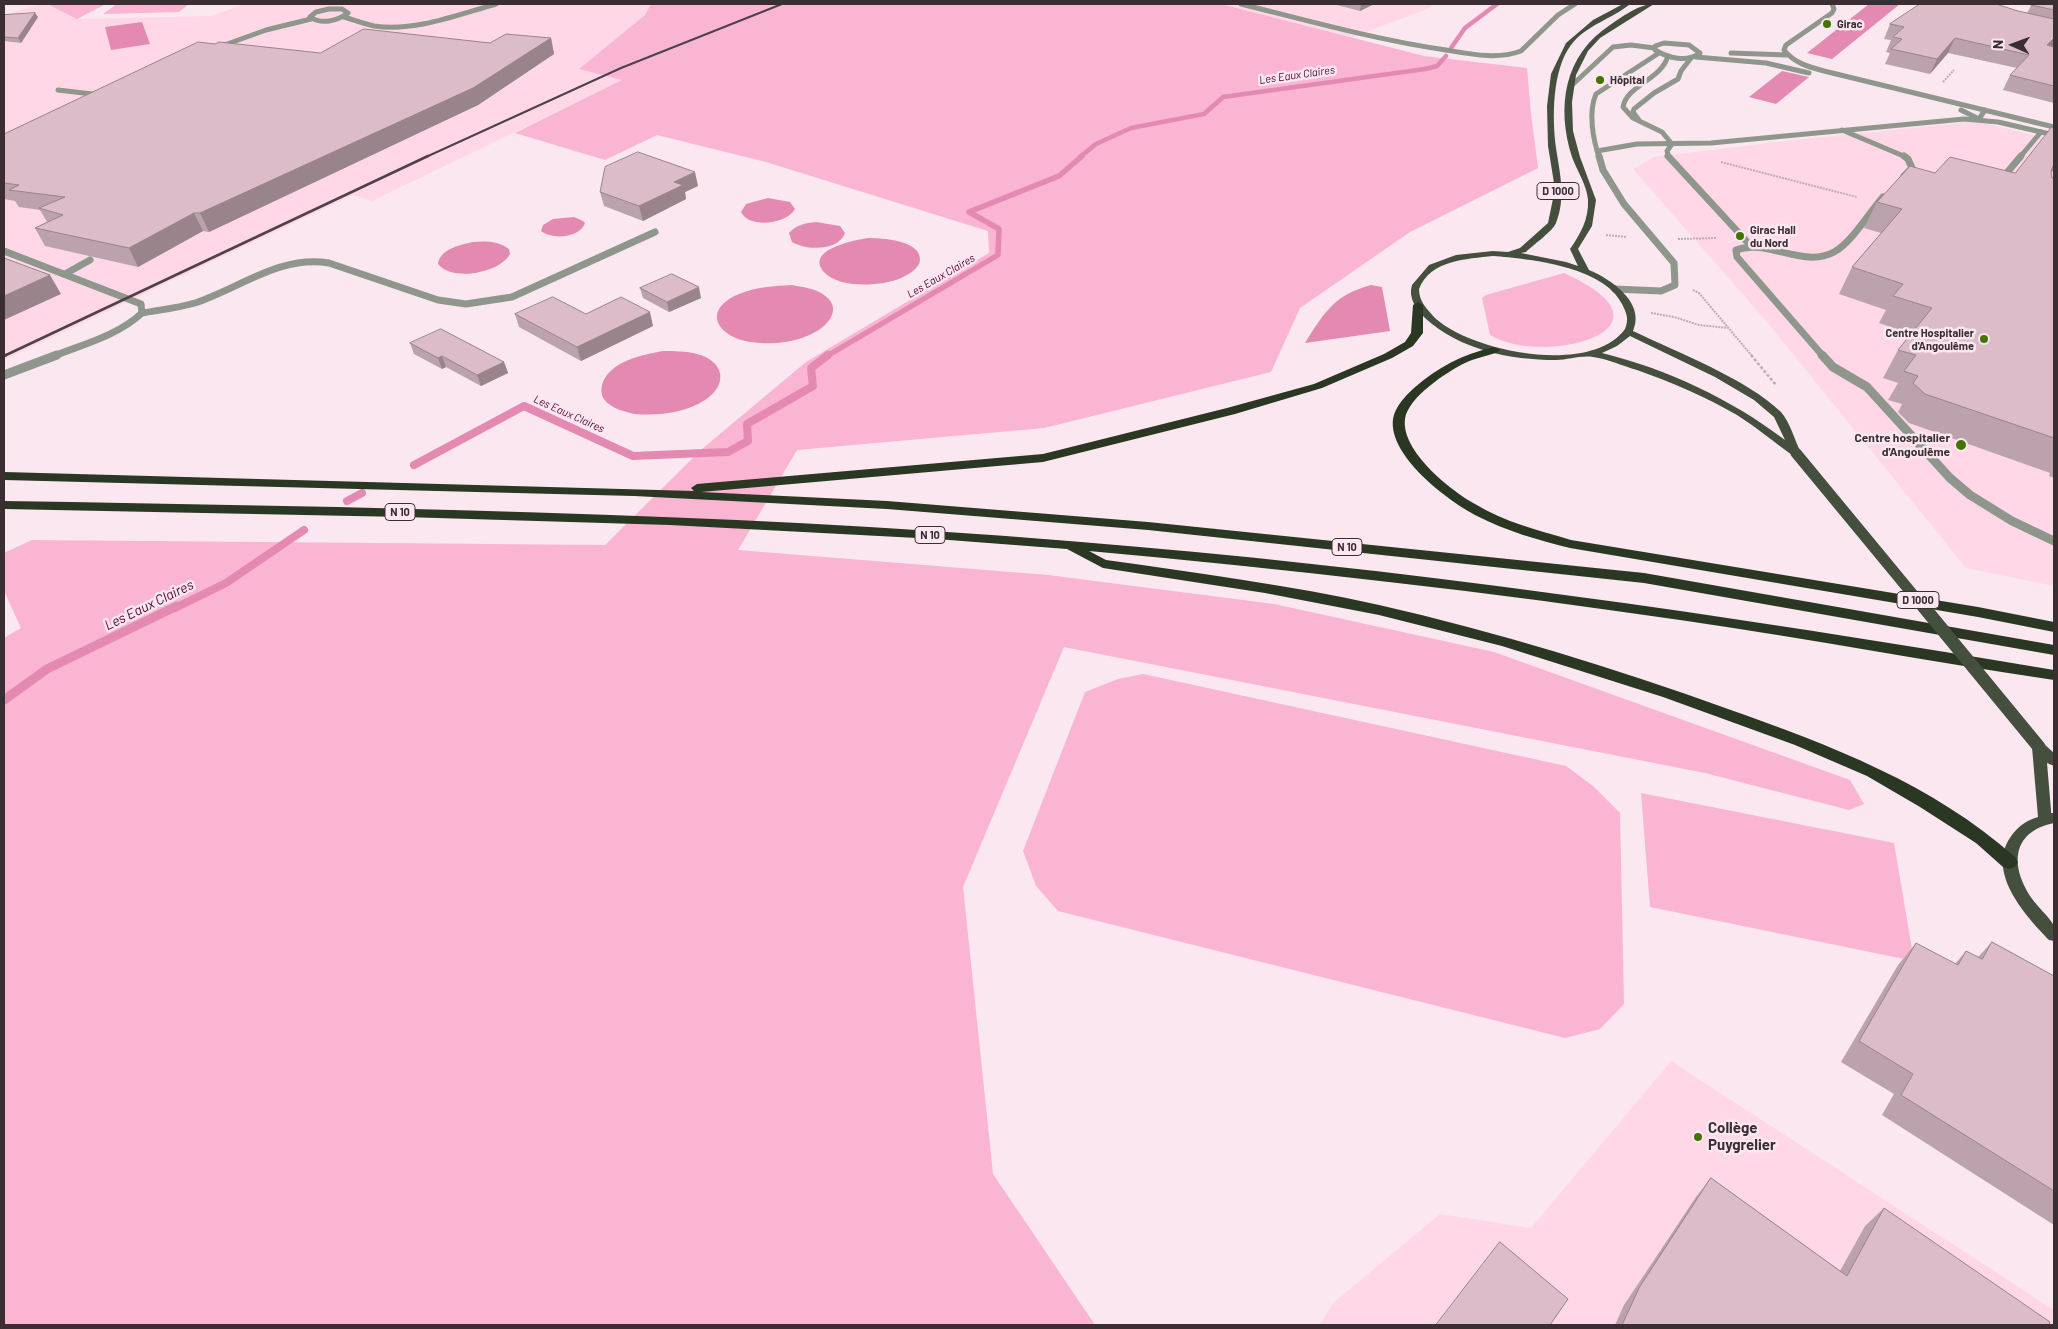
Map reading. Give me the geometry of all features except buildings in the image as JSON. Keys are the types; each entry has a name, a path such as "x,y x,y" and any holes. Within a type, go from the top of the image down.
{"highway":[{"path":"634,492 860,475 1043,458 1318,386 1388,356 1409,344 1417,333 1418,305"},
{"path":"1494,350 1463,360 1449,367 1406,403 1399,419 1402,439 1415,461 1438,484 1470,507 1510,526 1570,544 1978,612 2054,627"},
{"name":"N 10","path":"4,476 634,492 887,505 1148,526 1634,577 2054,650"},
{"name":"N 10","path":"4,505 286,509 685,520 1065,544 1289,565 1496,589 1870,643 2054,675"},
{"path":"1065,544 1103,564 1265,588 1379,610 1505,642 1668,692 1801,741 1873,772 1926,802 1982,838 2009,862"}],"main road":[{"name":"D 1000","path":"1511,254 1524,250 1552,224 1559,189 1552,146 1550,106 1554,74 1568,44 1595,21 1627,4"},
{"name":"D 1000","path":"1585,271 1574,249 1587,232 1592,200 1570,133 1570,87 1574,72 1585,49 1613,25 1650,4"},
{"path":"1511,254 1537,257 1585,271 1614,288 1625,299 1631,310 1633,321 1629,332 1615,344 1592,353 1570,357 1520,355 1494,350 1460,338 1434,323 1418,305 1414,290 1420,276 1434,265 1455,257 1473,255 1511,254"},
{"name":"D 1000","path":"1629,332 1718,375 1757,398 1778,415 1796,453 2039,747 2054,761"},
{"name":"D 1000","path":"1592,353 1654,372 1732,408 1796,453"},
{"path":"2039,747 2042,798 2050,819 2025,828 2013,843 2009,862 2016,887 2033,914 2054,936"}],"street":[{"path":"210,50 266,30 312,19 327,21 344,17 377,26 414,24 496,4"},
{"path":"1241,4 1404,44 1486,56 1513,54 1521,51 1558,15 1575,4"},
{"path":"1832,4 1834,9 1832,13 1786,45 1784,50 1787,55 1800,63 1824,71 2054,127"},
{"path":"312,19 310,17 314,13 332,6 346,10 348,13 344,17"},
{"path":"372,31 377,26"},
{"path":"1614,288 1661,291 1675,285 1674,263 1610,184 1596,151 1592,128 1592,102 1596,94 1656,50 1660,43 1675,43 1690,46 1700,51 1715,52"},
{"path":"1570,87 1612,47 1631,45 1656,50 1668,56 1785,67 1964,111 1978,119"},
{"path":"1640,121 1633,112 1634,109 1654,93 1678,79 1680,71 1694,57 1700,55 1700,51"},
{"path":"1723,52 1787,55"},
{"path":"1668,56 1668,60 1658,74 1629,94 1622,104 1625,111 1662,132 1672,144"},
{"path":"58,90 95,92 75,101"},
{"path":"1978,119 1984,110"},
{"path":"1596,151 1637,144 1711,143 1978,119 2054,135"},
{"path":"1842,130 1901,154 1908,159 1912,168"},
{"path":"1994,188 2041,132"},
{"path":"1672,144 1667,151 1669,158 1750,246"},
{"path":"1912,168 1921,170"},
{"path":"1898,182 1912,168"},
{"path":"1891,189 1834,252 1809,256 1750,246 1736,250 1737,257 1833,367 1867,387 1950,478 1970,495 2012,521 2054,541"},
{"path":"4,375 109,335 130,324 142,313 194,303 285,264 300,261 329,263 438,300 466,304 512,297 655,232"},
{"path":"4,251 29,264 65,274 141,304 142,313"},
{"path":"65,274 90,260"}],"path":[{"path":"1944,82 1954,70"},
{"path":"1719,162 1877,203"},
{"path":"1675,283 1699,293 1776,386 1778,415"},
{"path":"1631,310 1674,317 1699,325 1728,328"}],"shaded area":[{"path":"40,4 47,4 77,19 211,16 244,4 651,4 645,15 579,69 623,80 372,201 353,195 4,360 4,15"},
{"path":"47,4 106,4 77,19"},
{"path":"117,4 189,4 179,12 103,14"},
{"path":"651,4 1221,4 1424,56 1527,68 1538,168 1410,232 1300,308 1271,372 1044,428 797,450 738,550 1048,575 1274,604 1494,652 1850,780 1864,804 1849,810 1705,773 1064,647 963,887 993,1174 1095,1325 4,1325 4,638 21,628 4,591 4,553 32,540 605,545 702,449 806,362 989,253 988,231 766,162 657,135 605,160 515,133 622,80 579,69 645,15"},
{"path":"1221,4 1435,4 1427,9 1353,37"},
{"path":"1869,4 1900,4 1832,59 1807,53"},
{"path":"142,22 150,44 111,50 105,27"},
{"path":"1782,71 1809,77 1776,104 1749,97"},
{"name":"Centre hospitalier d'Angoulême","path":"1970,122 1988,124 2054,140 2054,586 1966,568 1767,322 1633,169 1654,157"},
{"path":"768,198 790,202 795,209 784,218 768,222 752,221 741,212 746,204"},
{"path":"574,217 585,223 578,232 565,236 552,236 541,231 543,225 553,219"},
{"path":"816,222 840,226 845,233 836,244 821,248 805,247 792,242 789,233 792,230 801,225"},
{"path":"868,238 907,244 919,253 920,260 918,266 901,278 873,284 841,282 825,273 820,265 821,258 826,252 843,244"},
{"path":"473,242 501,244 509,249 510,254 505,261 497,266 476,273 454,273 445,270 438,264 442,255 447,251"},
{"path":"1564,273 1599,293 1613,311 1610,326 1594,337 1569,344 1541,347 1513,344 1490,335 1482,298 1486,295"},
{"path":"792,285 818,291 829,299 832,305 831,317 827,323 814,333 787,342 758,343 729,335 718,322 717,315 720,308 727,300 739,294 758,288"},
{"path":"1371,285 1382,287 1390,331 1305,343 1331,306 1348,294"},
{"path":"663,351 693,353 706,357 713,362 718,367 720,380 713,394 689,408 662,414 635,414 627,412 610,405 604,399 602,387 606,377 612,370 636,357"},
{"path":"1143,674 1566,766 1593,786 1620,813 1624,1004 1600,1029 1565,1038 1058,911 1036,886 1023,851 1085,692 1118,679"},
{"path":"1641,793 1894,843 1914,961 1650,907"},
{"name":"Collège Puygrelier","path":"1671,1061 2054,1310 2054,1325 1319,1325 1334,1302 1440,1214 1531,1228"}],"waterway":[{"name":"Les Eaux Claires","path":"1451,48 1465,28 1497,4"},
{"name":"Les Eaux Claires","path":"1080,157 1096,144 1131,128 1204,114 1223,97 1425,69 1437,66 1446,56"},
{"name":"Les Eaux Claires","path":"827,356 998,255 999,229 969,212 1059,176 1082,156"},
{"name":"Les Eaux Claires","path":"414,465 524,406 633,456 728,452 748,441 747,424 813,386 811,368 828,355"},
{"name":"Les Eaux Claires","path":"347,501 362,493"},
{"name":"Les Eaux Claires","path":"175,608 226,583 304,530"},
{"name":"Les Eaux Claires","path":"4,700 47,669 177,606"}],"railway":[{"path":"426,157 621,68 782,4"},
{"path":"6,355 4,356 428,156"}],"place":[{"name":"Girac","path":"1827,24"},
{"name":"Hôpital","path":"1600,80"},
{"name":"Girac Hall du Nord","path":"1740,236"},
{"name":"Centre Hospitalier d'Angoulême","path":"1984,339"},
{"name":"Centre hospitalier d'Angoulême","path":"1961,445"},
{"name":"Collège Puygrelier","path":"1698,1137"}]}
